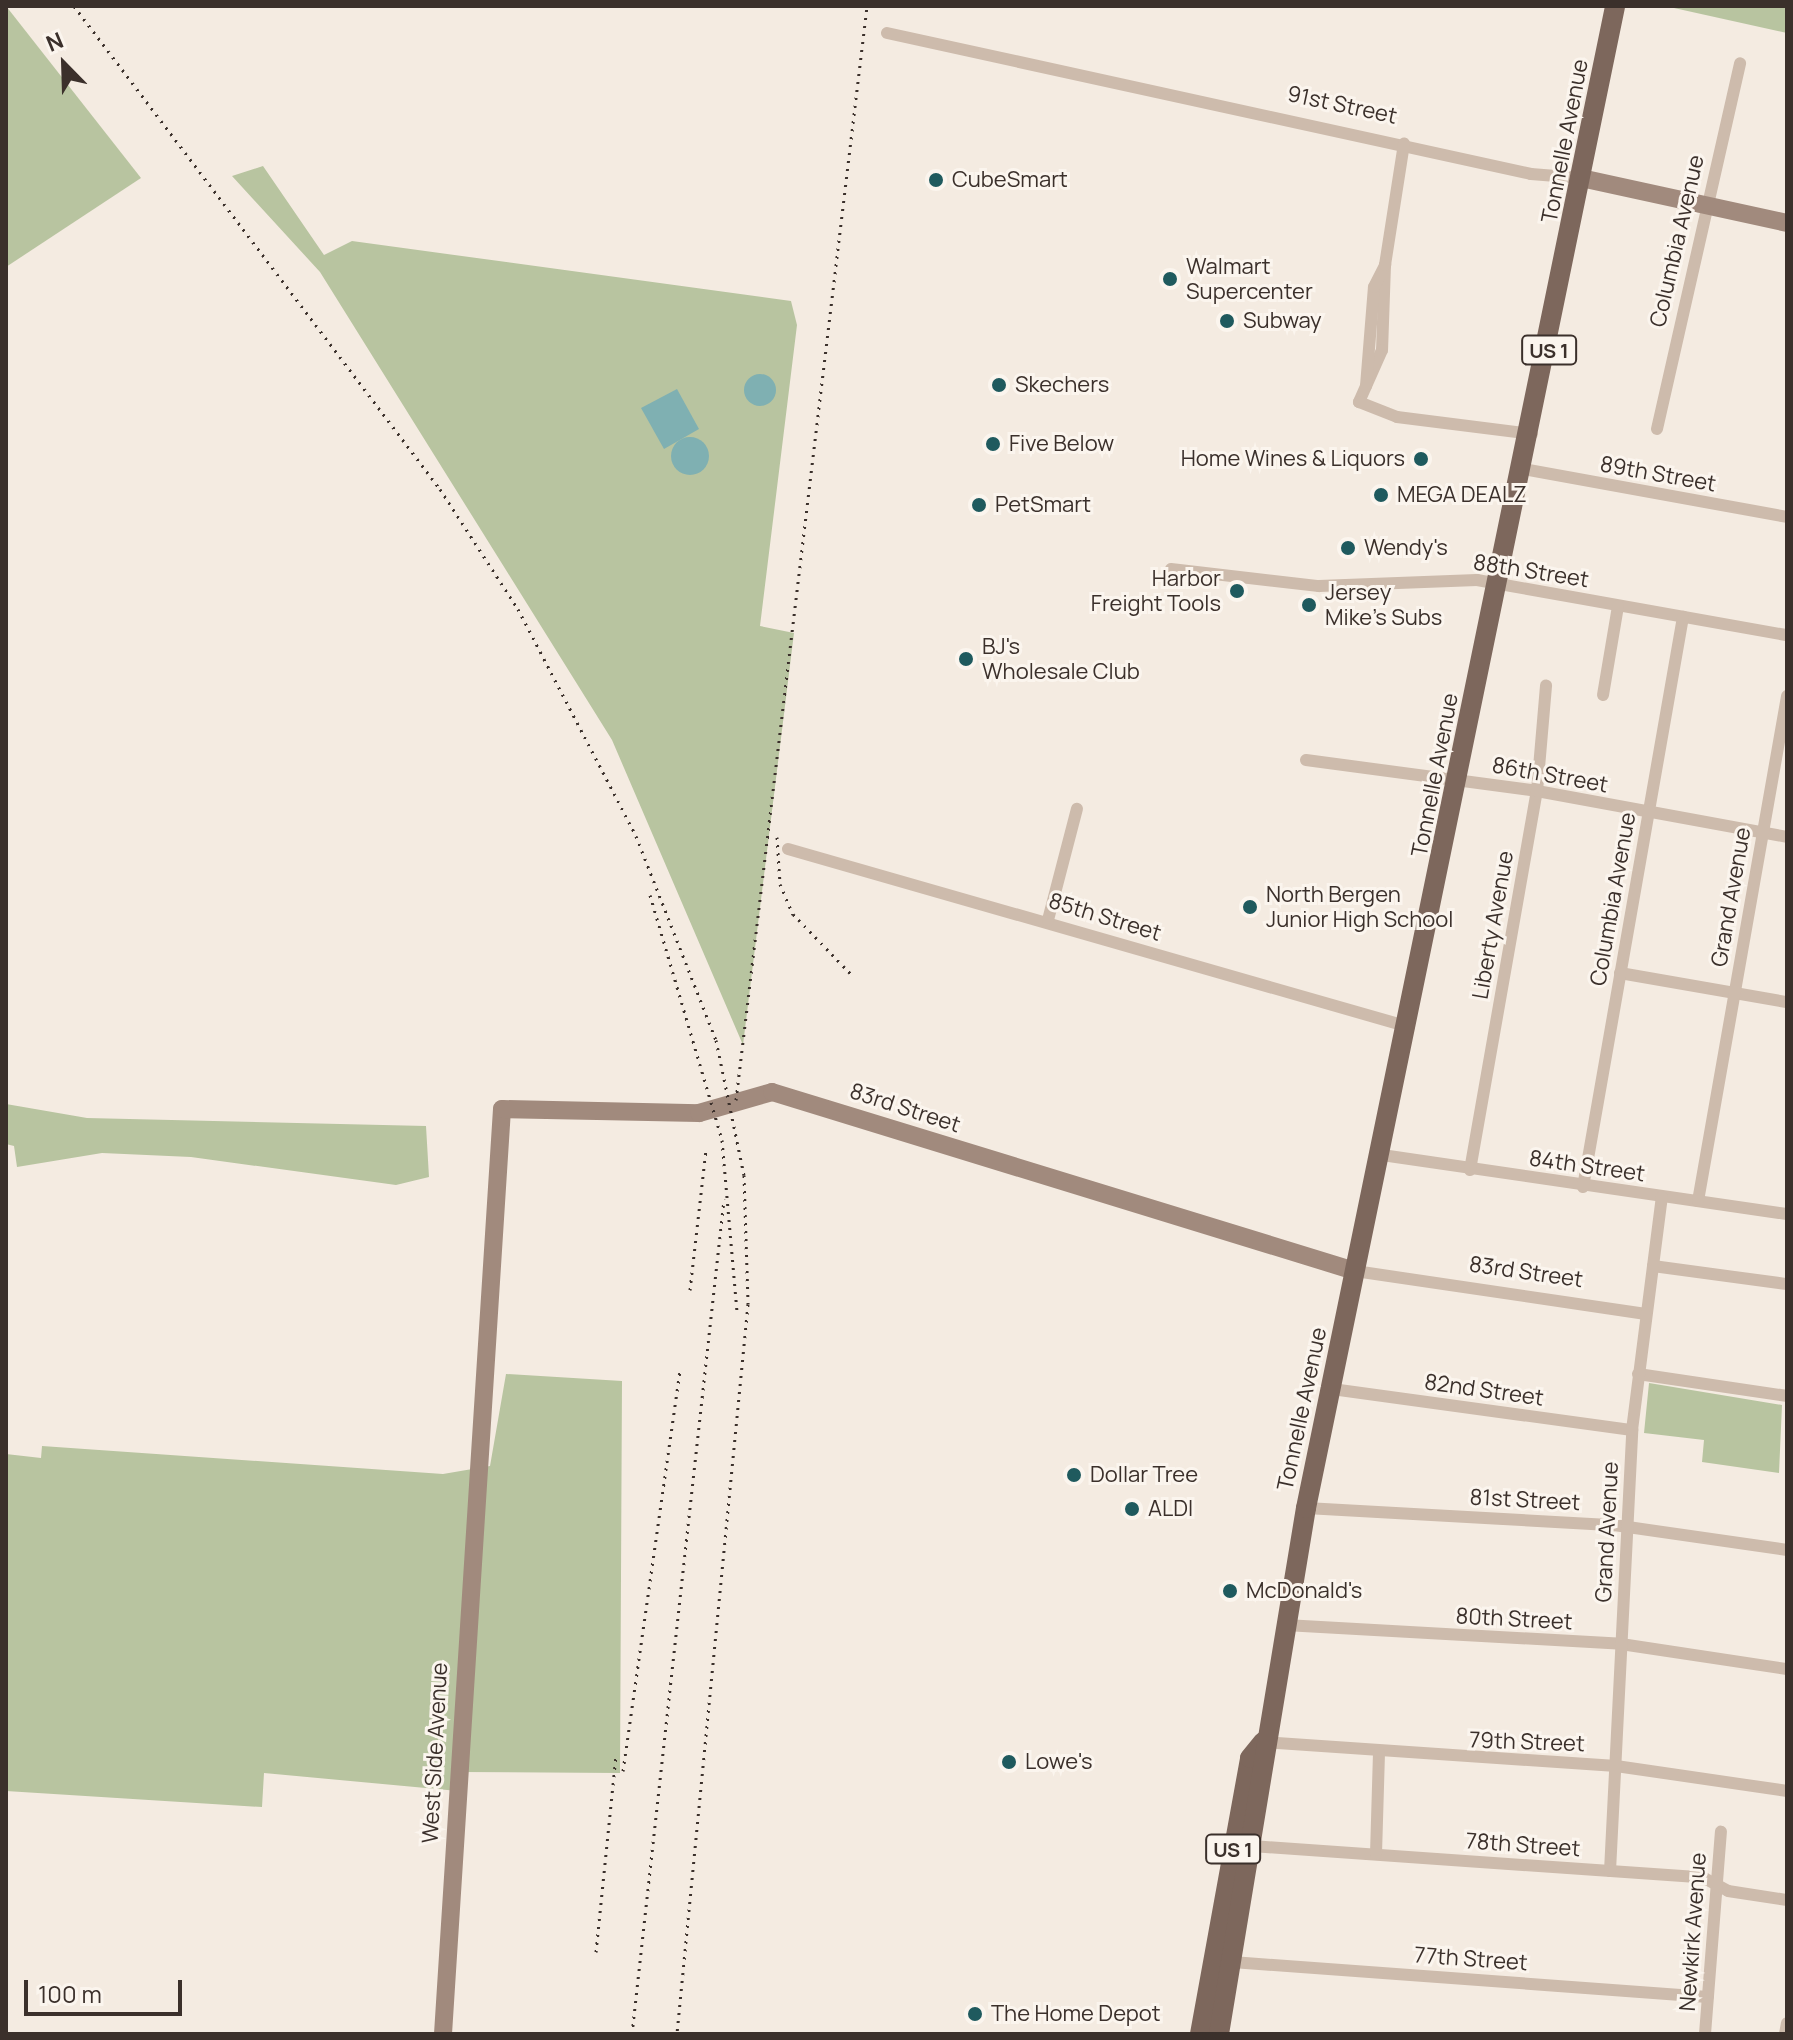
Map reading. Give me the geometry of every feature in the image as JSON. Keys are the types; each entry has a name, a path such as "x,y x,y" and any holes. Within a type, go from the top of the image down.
{"main road":[{"name":"Tonnelle Avenue","path":"1219,2034 1252,1846 1263,1742 1306,1508 1409,1027 1497,583 1532,434 1615,6"},
{"name":"Tonnelle Avenue","path":"1200,2034 1250,1758 1263,1742"}],"street":[{"name":"91st Street","path":"887,33 1404,143 1531,174 1581,178 1787,223"},
{"name":"Columbia Avenue","path":"1657,429 1704,204 1740,63"},
{"path":"1404,143 1385,265 1382,350 1359,402 1397,417 1532,434"},
{"name":"89th Street","path":"1523,469 1787,517"},
{"name":"88th Street","path":"1171,569 1319,586 1497,583 1787,635"},
{"path":"1603,695 1618,606"},
{"name":"Columbia Avenue","path":"1583,1187 1683,617"},
{"name":"Liberty Avenue","path":"1470,1170 1537,791 1546,685"},
{"name":"Grand Avenue","path":"1698,1201 1787,696"},
{"name":"86th Street","path":"1306,760 1537,791 1787,837"},
{"path":"1048,920 1077,809"},
{"name":"85th Street","path":"788,849 1048,920 1409,1027"},
{"path":"1620,973 1787,1002"},
{"name":"83rd Street","path":"473,1474 502,1109 699,1113 772,1092 1355,1271 1646,1314"},
{"name":"84th Street","path":"1382,1155 1583,1187 1787,1214"},
{"name":"Grand Avenue","path":"1610,1871 1632,1430 1662,1197"},
{"path":"1653,1266 1787,1284"},
{"path":"1638,1374 1787,1396"},
{"name":"82nd Street","path":"1332,1389 1632,1430"},
{"name":"West Side Avenue","path":"443,2034 473,1474"},
{"name":"81st Street","path":"1306,1508 1627,1526 1787,1550"},
{"name":"80th Street","path":"1285,1625 1621,1644 1787,1669"},
{"name":"79th Street","path":"1263,1742 1379,1753 1616,1766 1787,1791"},
{"path":"1376,1854 1379,1753"},
{"name":"Newkirk Avenue","path":"1705,2034 1714,1887 1721,1832"},
{"name":"78th Street","path":"1252,1846 1704,1878 1714,1887 1787,1900"},
{"name":"77th Street","path":"1232,1962 1708,1997"},
{"path":"1785,2034 1787,2023"}],"green space":[{"path":"6,6 141,178 6,267"},
{"path":"1665,6 1787,6 1787,33"},
{"path":"263,166 324,255 352,241 791,301 797,325 760,626 794,633 743,1045 612,740 320,272 232,176"},
{"path":"6,1104 87,1118 426,1126 429,1177 396,1185 191,1157 102,1153 17,1167 14,1146 6,1144"},
{"path":"506,1374 622,1381 620,1773 461,1772 458,1791 264,1773 262,1807 6,1791 6,1454 41,1458 42,1446 443,1474 490,1466"},
{"path":"1649,1383 1782,1405 1779,1473 1702,1462 1704,1440 1644,1433"}],"water":[{"path":"760,374 771,379 776,390 771,401 760,406 749,401 744,390 749,379"},
{"path":"677,389 699,429 664,449 641,408"},
{"path":"690,437 704,442 709,456 704,470 690,475 676,470 671,456 676,442"}],"railway":[{"path":"74,6 440,489 518,609 636,836 716,1040 744,1175 748,1304 677,2034"},
{"path":"736,1100 867,6"},
{"path":"777,837 780,884 793,914 852,975"},
{"path":"650,895 722,1140 737,1312"},
{"path":"690,1290 706,1150"},
{"path":"632,2034 724,1199"},
{"path":"623,1771 680,1368"},
{"path":"596,1952 616,1754"}],"place":[{"name":"CubeSmart","path":"936,180"},
{"name":"Walmart Supercenter","path":"1170,279"},
{"name":"Subway","path":"1227,321"},
{"name":"Skechers","path":"999,385"},
{"name":"Five Below","path":"993,444"},
{"name":"Home Wines & Liquors","path":"1421,459"},
{"name":"MEGA DEALZ","path":"1381,495"},
{"name":"PetSmart","path":"979,505"},
{"name":"Wendy's","path":"1348,548"},
{"name":"Harbor Freight Tools","path":"1237,591"},
{"name":"Jersey Mike's Subs","path":"1309,605"},
{"name":"BJ's Wholesale Club","path":"966,659"},
{"name":"North Bergen Junior High School","path":"1250,907"},
{"name":"Dollar Tree","path":"1074,1475"},
{"name":"ALDI","path":"1132,1509"},
{"name":"McDonald's","path":"1230,1591"},
{"name":"Lowe's","path":"1009,1762"},
{"name":"The Home Depot","path":"975,2014"}]}
